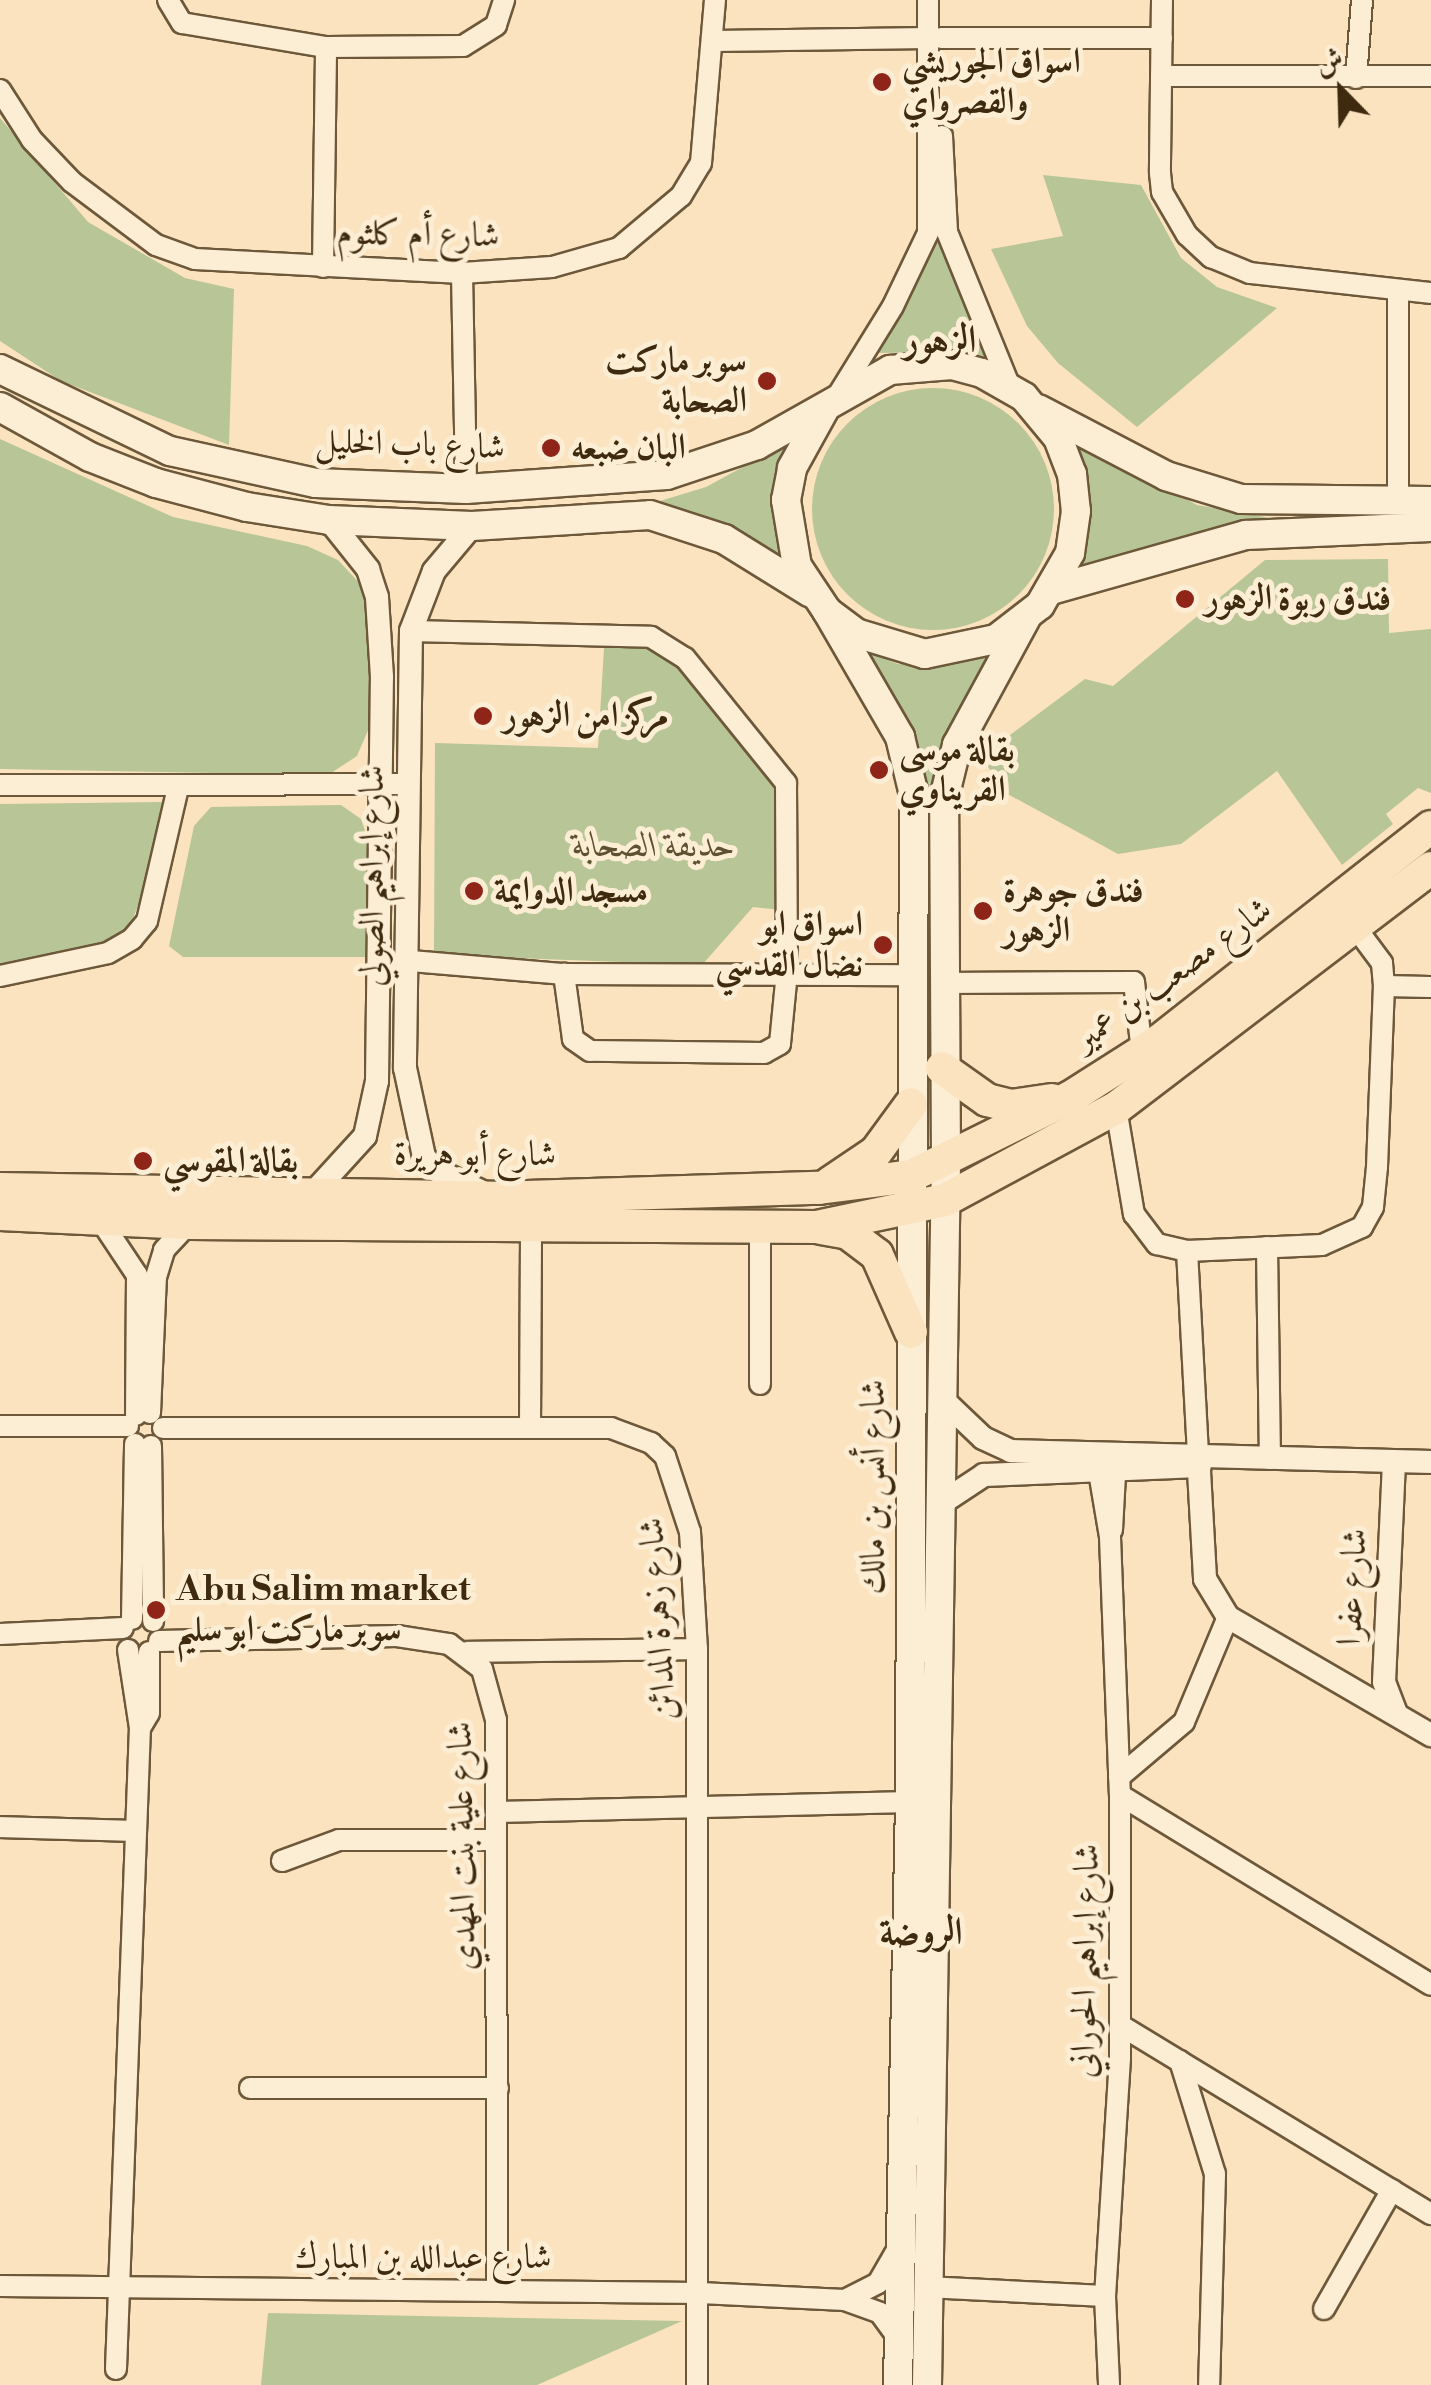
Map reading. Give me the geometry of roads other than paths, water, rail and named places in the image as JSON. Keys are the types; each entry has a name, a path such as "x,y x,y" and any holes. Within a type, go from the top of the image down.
{"highway":[{"name":"شارع مصعب بن عمير","path":"946,1162 1071,1098 1142,1052 1431,828"},
{"name":"شارع مصعب بن عمير","path":"946,1200 1116,1108 1431,868"},
{"path":"942,1068 987,1100 1010,1106 1071,1098"},
{"path":"819,1188 876,1152 911,1104"},
{"name":"شارع أبو هريرة","path":"0,1214 189,1223 817,1227 912,1192 946,1162"},
{"name":"شارع أبو هريرة","path":"0,1189 495,1198 819,1188 912,1192 946,1200"},
{"path":"817,1227 848,1233 877,1255 894,1279 912,1332"}],"main road":[{"path":"820,603 788,534 786,500 805,438 830,405 875,376 920,364 982,373 1010,387 1036,408 1203,490 1275,501 1431,501"},
{"name":"شارع باب الخليل","path":"0,369 170,451 316,483 466,489 668,476 758,445 830,405"},
{"path":"0,407 90,457 156,483 329,520 472,526 650,514 724,539 820,603 856,633 925,654 996,638 1026,618 1051,590 1070,552 1076,511 1058,438 1036,408"},
{"path":"1051,590 1246,535 1431,527"},
{"name":"شارع أنس بن مالك","path":"820,603 909,764 914,975 910,1802 898,2385"},
{"name":"شارع أنس بن مالك","path":"928,2385 926,2287 946,1200 942,983 948,769 1026,618"}],"street":[{"path":"168,0 182,23 326,48 462,46 496,25 504,0"},
{"name":"شارع أم كلثوم","path":"0,90 32,140 72,182 156,245 195,259 462,273 589,260 652,224 701,163 715,41 715,0"},
{"path":"928,0 948,232 1010,387"},
{"path":"830,405 893,306 928,233 934,38 941,0"},
{"path":"1162,0 1162,192 1199,248 1250,273 1431,293"},
{"path":"1356,78 1362,0"},
{"path":"715,41 1162,38"},
{"path":"323,267 326,48"},
{"path":"1160,76 1431,76"},
{"path":"462,273 466,489"},
{"path":"1398,292 1398,501"},
{"name":"شارع إبراهيم الصولي","path":"313,1193 353,1154 372,1111 382,677 377,598 368,569 329,520"},
{"name":"شارع إبراهيم الصولي","path":"472,526 434,571 412,631 408,784 411,961 405,1068 416,1138 436,1170 495,1198"},
{"path":"412,631 630,632 677,652 786,783 784,1039 764,1053 590,1051 574,1039 564,974"},
{"path":"0,786 408,784"},
{"path":"0,976 108,953 132,939 148,921 178,788"},
{"path":"1116,1108 1134,1214 1158,1244 1187,1251 1268,1248 1342,1239 1362,1227 1373,1207 1384,986 1382,962 1356,928"},
{"path":"411,961 564,974 914,975"},
{"path":"942,983 1134,982 1142,1052"},
{"path":"1384,986 1431,987"},
{"path":"100,1221 137,1275 144,1429 141,1635 150,1713 140,1728 134,1831 116,2369"},
{"path":"144,1429 156,1277 164,1250 189,1223"},
{"path":"530,1426 531,1225"},
{"path":"760,1226 760,1384"},
{"path":"1268,1248 1270,1460"},
{"path":"1187,1251 1204,1459 1206,1579 1228,1618 1431,1735"},
{"path":"941,1398 996,1446 1106,1462"},
{"name":"شارع زهرة المدائن","path":"0,1426 611,1428 651,1443 665,1456 690,1532 697,1649 697,2385"},
{"path":"940,1504 984,1475 1106,1462 1204,1459 1431,1462"},
{"name":"شارع إبراهيم الحوراني","path":"1106,1462 1119,1786 1120,2026 1106,2296 1109,2385"},
{"name":"شارع عفرا","path":"1394,1462 1384,1682 1396,1714"},
{"path":"1228,1618 1184,1722 1119,1786 1431,1985"},
{"path":"0,1634 397,1636 467,1652 697,1649"},
{"name":"شارع علية بنت المهدي","path":"467,1652 493,1694 497,1812 497,2290"},
{"path":"497,1812 910,1802"},
{"path":"0,1827 134,1831"},
{"path":"282,1861 338,1840 496,1840"},
{"path":"1120,2026 1431,2214"},
{"path":"1180,2062 1215,2174 1209,2385"},
{"path":"250,2088 498,2088"},
{"path":"1324,2308 1392,2190"},
{"path":"844,2300 878,2283 901,2244"},
{"name":"شارع عبدالله بن المبارك","path":"0,2286 700,2292 844,2300 880,2313 898,2338"},
{"path":"926,2287 1106,2296"}],"place":[{"name":"اسواق الجوريشي والقصرواي","path":"882,82"},
{"name":"سوبر ماركت الصحابة","path":"767,381"},
{"name":"البان ضبعه","path":"551,448"},
{"name":"فندق ربوة الزهور","path":"1185,599"},
{"name":"مركز امن الزهور","path":"483,716"},
{"name":"بقالة موسى القريناوي","path":"879,770"},
{"name":"مسجد الدوايمة","path":"474,891"},
{"name":"فندق جوهرة الزهور","path":"983,911"},
{"name":"اسواق ابو نضال القدسي","path":"883,945"},
{"name":"بقالة المقوسي","path":"143,1161"},
{"name":"Abu Salim market سوبر ماركت ابو سليم","path":"156,1610"}],"district":[{"name":"الزهور","path":"940,341"},
{"name":"الروضة","path":"921,1933"}],"park label":[{"name":"حديقة الصحابة","path":"654,846"}]}
